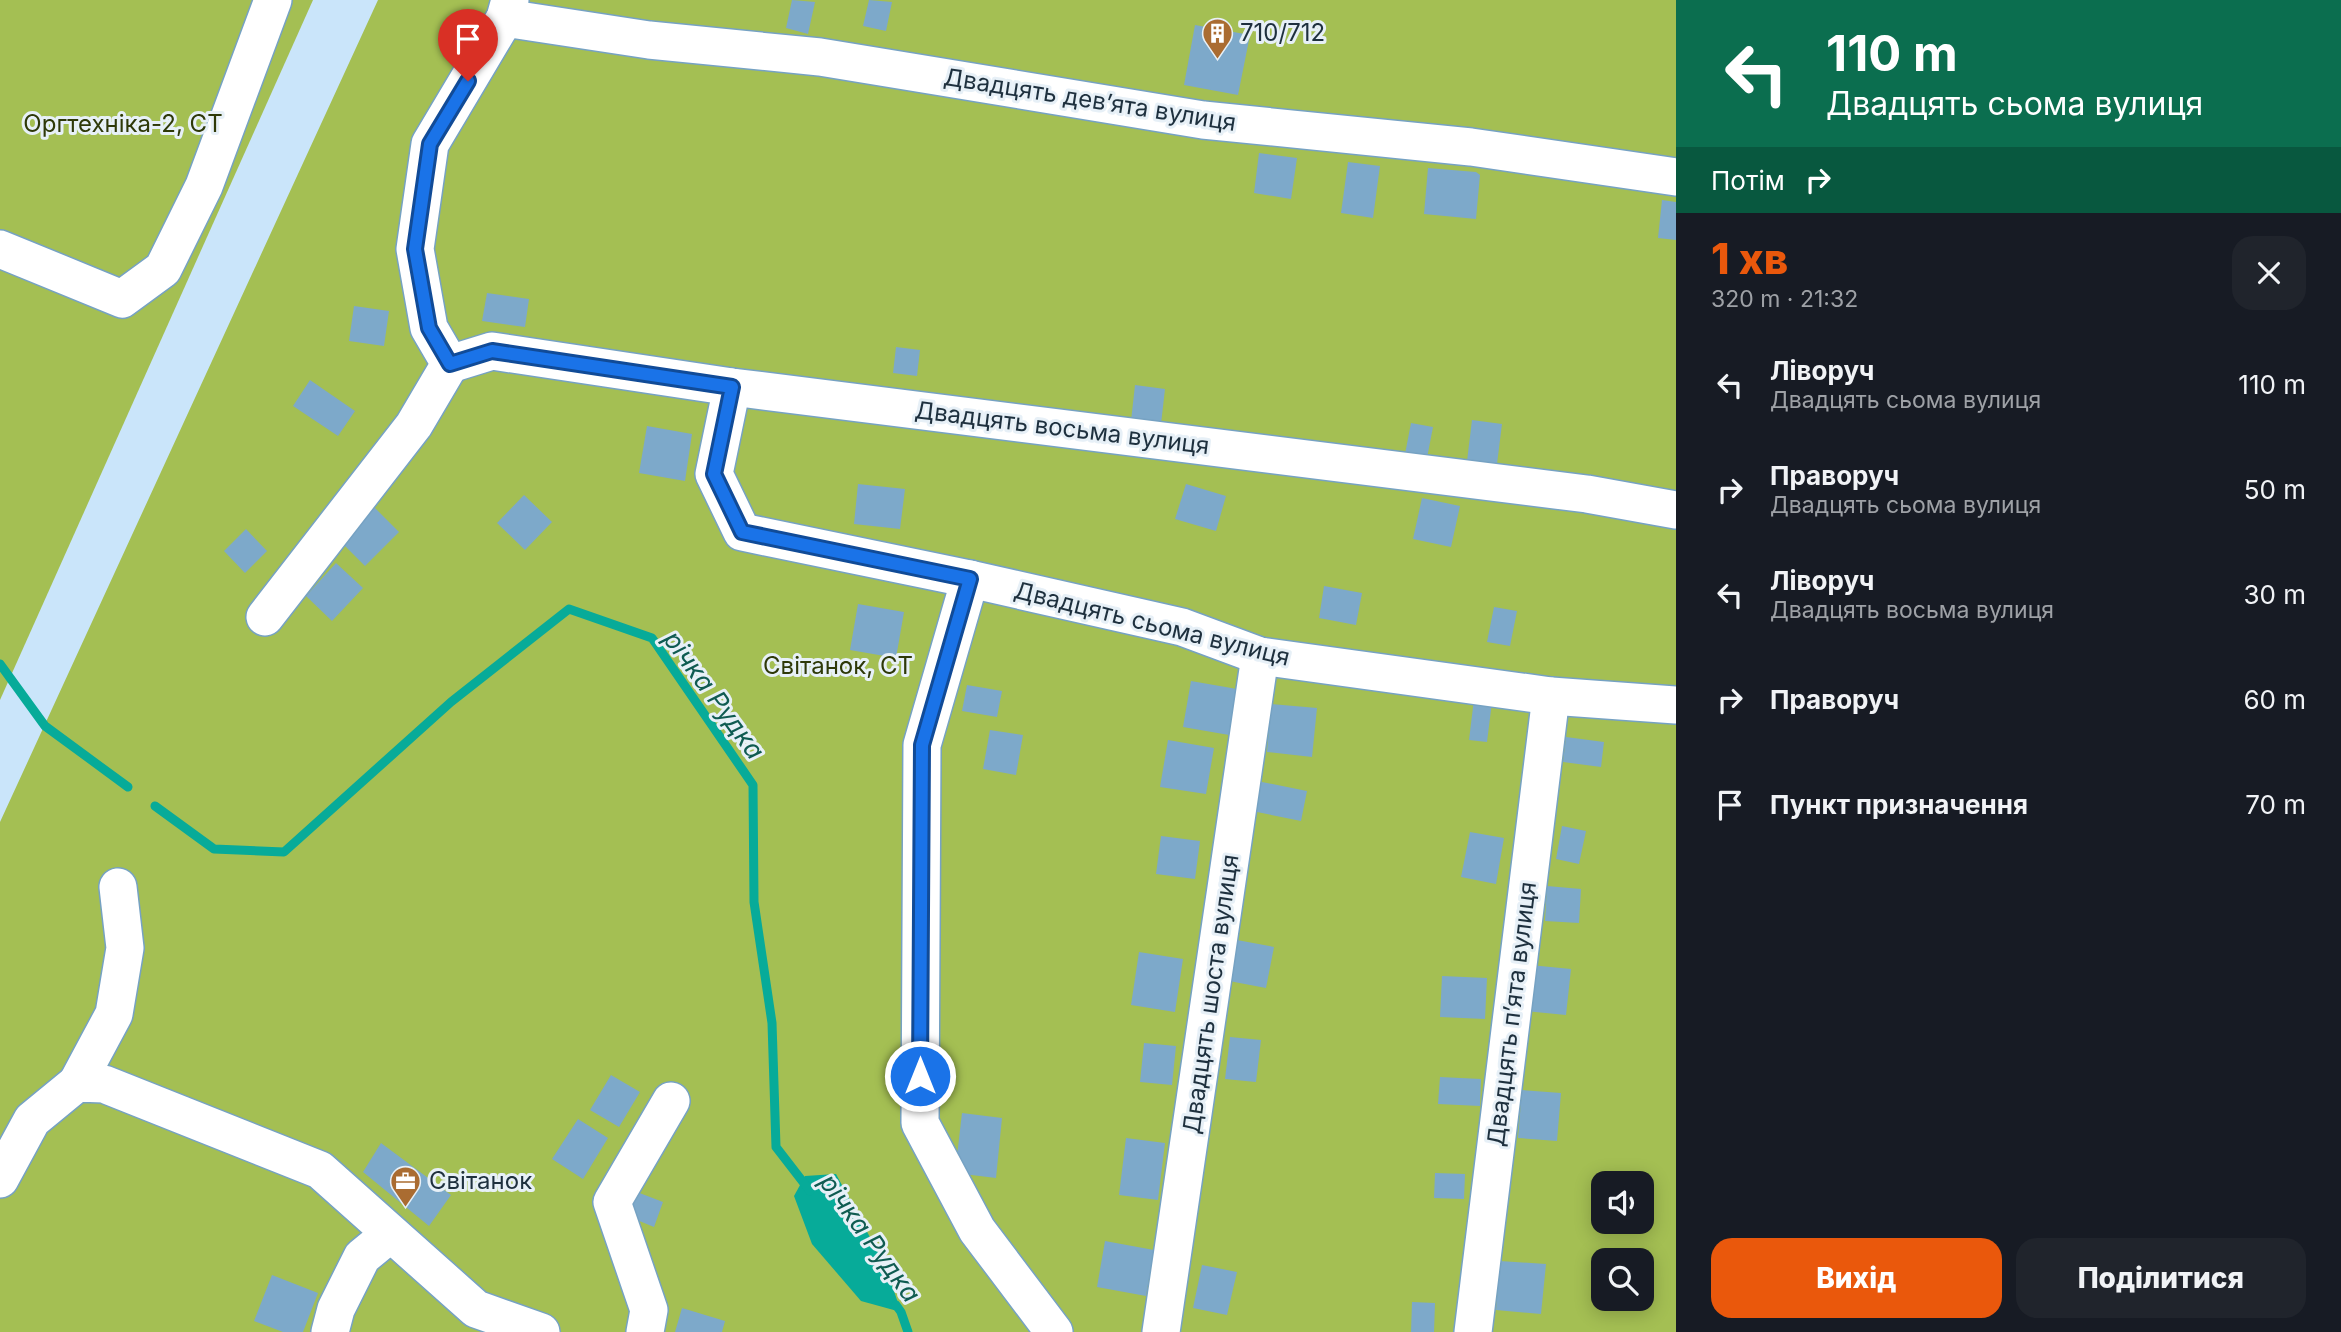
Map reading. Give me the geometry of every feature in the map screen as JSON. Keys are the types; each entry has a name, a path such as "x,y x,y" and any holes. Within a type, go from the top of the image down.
{"street":[{"path":"0,249 122,299 163,269 204,186 273,0"},
{"path":"265,617 414,425 450,364 429,328 415,249 430,144 508,9"},
{"name":"Двадцять дев’ята вулиця","path":"508,9 649,40 820,57 1203,120 1471,147 1676,177"},
{"name":"Двадцять восьма вулиця","path":"450,364 492,351 732,387 1574,492 1676,510"},
{"name":"Двадцять сьома вулиця","path":"732,387 714,474 742,532 970,579 1182,628 1260,656 1551,696 1676,705"},
{"path":"970,579 922,745 920,1123 977,1230 1054,1332"},
{"name":"Двадцять шоста вулиця","path":"1161,1332 1260,656"},
{"name":"Двадцять п’ята вулиця","path":"1473,1332 1551,696"},
{"path":"0,1179 32,1120 77,1083 114,1014 125,948 118,887"},
{"path":"77,1083 104,1084 320,1170 476,1309 541,1332"},
{"path":"645,1332 649,1310 612,1202 671,1101"},
{"path":"330,1332 336,1309 362,1257 390,1234"}],"green space":[{"name":"Оргтехніка-2, СТ","path":"0,0 313,0 0,700"},
{"name":"Світанок, СТ","path":"378,0 1676,0 1676,1332 0,1332 0,822"}],"water":[{"path":"836,1174 886,1267 901,1312 861,1301 812,1244 794,1196 805,1176"}],"building":[{"path":"792,0 815,2 808,34 786,28"},
{"path":"869,0 892,2 886,31 863,26"},
{"name":"710/712","path":"1195,25 1250,35 1238,95 1184,85"},
{"path":"1259,153 1297,158 1291,199 1254,193"},
{"path":"1348,162 1380,166 1373,218 1341,213"},
{"path":"1428,168 1476,172 1480,175 1476,219 1424,214"},
{"path":"1662,200 1676,202 1676,240 1658,238"},
{"path":"487,293 529,299 525,327 482,321"},
{"path":"354,306 389,311 384,346 349,341"},
{"path":"896,347 920,350 917,376 893,373"},
{"path":"310,380 355,411 338,436 293,406"},
{"path":"1135,385 1165,389 1161,424 1131,421"},
{"path":"1472,420 1502,424 1497,464 1467,461"},
{"path":"1411,423 1433,427 1427,458 1405,454"},
{"path":"647,426 692,434 685,481 639,473"},
{"path":"858,484 905,489 900,529 854,524"},
{"path":"1186,484 1226,496 1216,531 1175,519"},
{"path":"524,495 552,522 525,550 497,523"},
{"path":"1422,498 1460,506 1451,547 1413,539"},
{"path":"373,506 399,532 365,566 339,540"},
{"path":"246,529 267,551 245,573 224,551"},
{"path":"336,563 363,588 332,621 306,596"},
{"path":"1324,586 1362,593 1356,625 1319,618"},
{"path":"858,604 904,612 896,658 850,650"},
{"path":"1494,607 1517,611 1510,646 1487,642"},
{"path":"1191,681 1237,689 1229,735 1183,727"},
{"path":"967,685 1002,691 997,717 962,711"},
{"path":"1474,699 1492,702 1487,742 1469,740"},
{"path":"1271,704 1317,708 1312,757 1267,752"},
{"path":"990,730 1023,735 1016,775 983,769"},
{"path":"1566,737 1604,742 1601,767 1563,762"},
{"path":"1168,740 1214,748 1206,794 1160,787"},
{"path":"1252,780 1307,791 1301,821 1247,810"},
{"path":"1562,826 1586,831 1579,864 1556,859"},
{"path":"1470,832 1504,838 1496,884 1461,877"},
{"path":"1161,836 1200,841 1195,879 1156,874"},
{"path":"1547,886 1581,889 1579,923 1545,921"},
{"path":"1237,940 1274,947 1266,988 1229,981"},
{"path":"1139,952 1183,959 1175,1012 1131,1005"},
{"path":"1530,965 1571,969 1566,1015 1525,1011"},
{"path":"1442,976 1487,978 1485,1019 1440,1017"},
{"path":"1230,1037 1261,1040 1256,1082 1225,1079"},
{"path":"1144,1043 1176,1046 1172,1085 1140,1082"},
{"path":"611,1075 640,1092 619,1127 590,1110"},
{"path":"1440,1077 1481,1079 1480,1106 1438,1104"},
{"path":"1522,1090 1561,1093 1557,1141 1518,1138"},
{"path":"962,1113 1002,1118 996,1178 955,1173"},
{"path":"578,1119 608,1138 583,1179 552,1159"},
{"path":"1126,1138 1165,1143 1158,1200 1119,1195"},
{"path":"381,1143 451,1195 429,1226 363,1172"},
{"path":"1435,1173 1465,1174 1464,1199 1434,1198"},
{"path":"637,1192 663,1202 654,1227 627,1216"},
{"path":"1105,1241 1154,1250 1146,1296 1097,1287"},
{"path":"1500,1261 1546,1264 1541,1314 1496,1310"},
{"path":"1202,1265 1237,1272 1227,1315 1193,1308"},
{"path":"272,1275 318,1293 303,1332 283,1332 254,1321"},
{"path":"1412,1302 1435,1303 1434,1332 1411,1332"},
{"path":"682,1308 725,1321 722,1332 675,1332"}],"waterway":[{"name":"річка Рудка","path":"155,806 214,849 284,852 451,702 569,609 652,638 753,785 754,902 772,1023 776,1147 810,1191"},
{"name":"річка Рудка","path":"0,664 45,726 128,787"},
{"name":"річка Рудка","path":"896,1305 908,1332"}],"place":[{"name":"710/712","path":"1217,60"},
{"name":"Світанок","path":"406,1208"}],"route":[{"path":"468,81 430,144 415,249 429,328 450,364 492,351 732,387 714,474 742,532 970,579 922,745 920,1076"}]}
